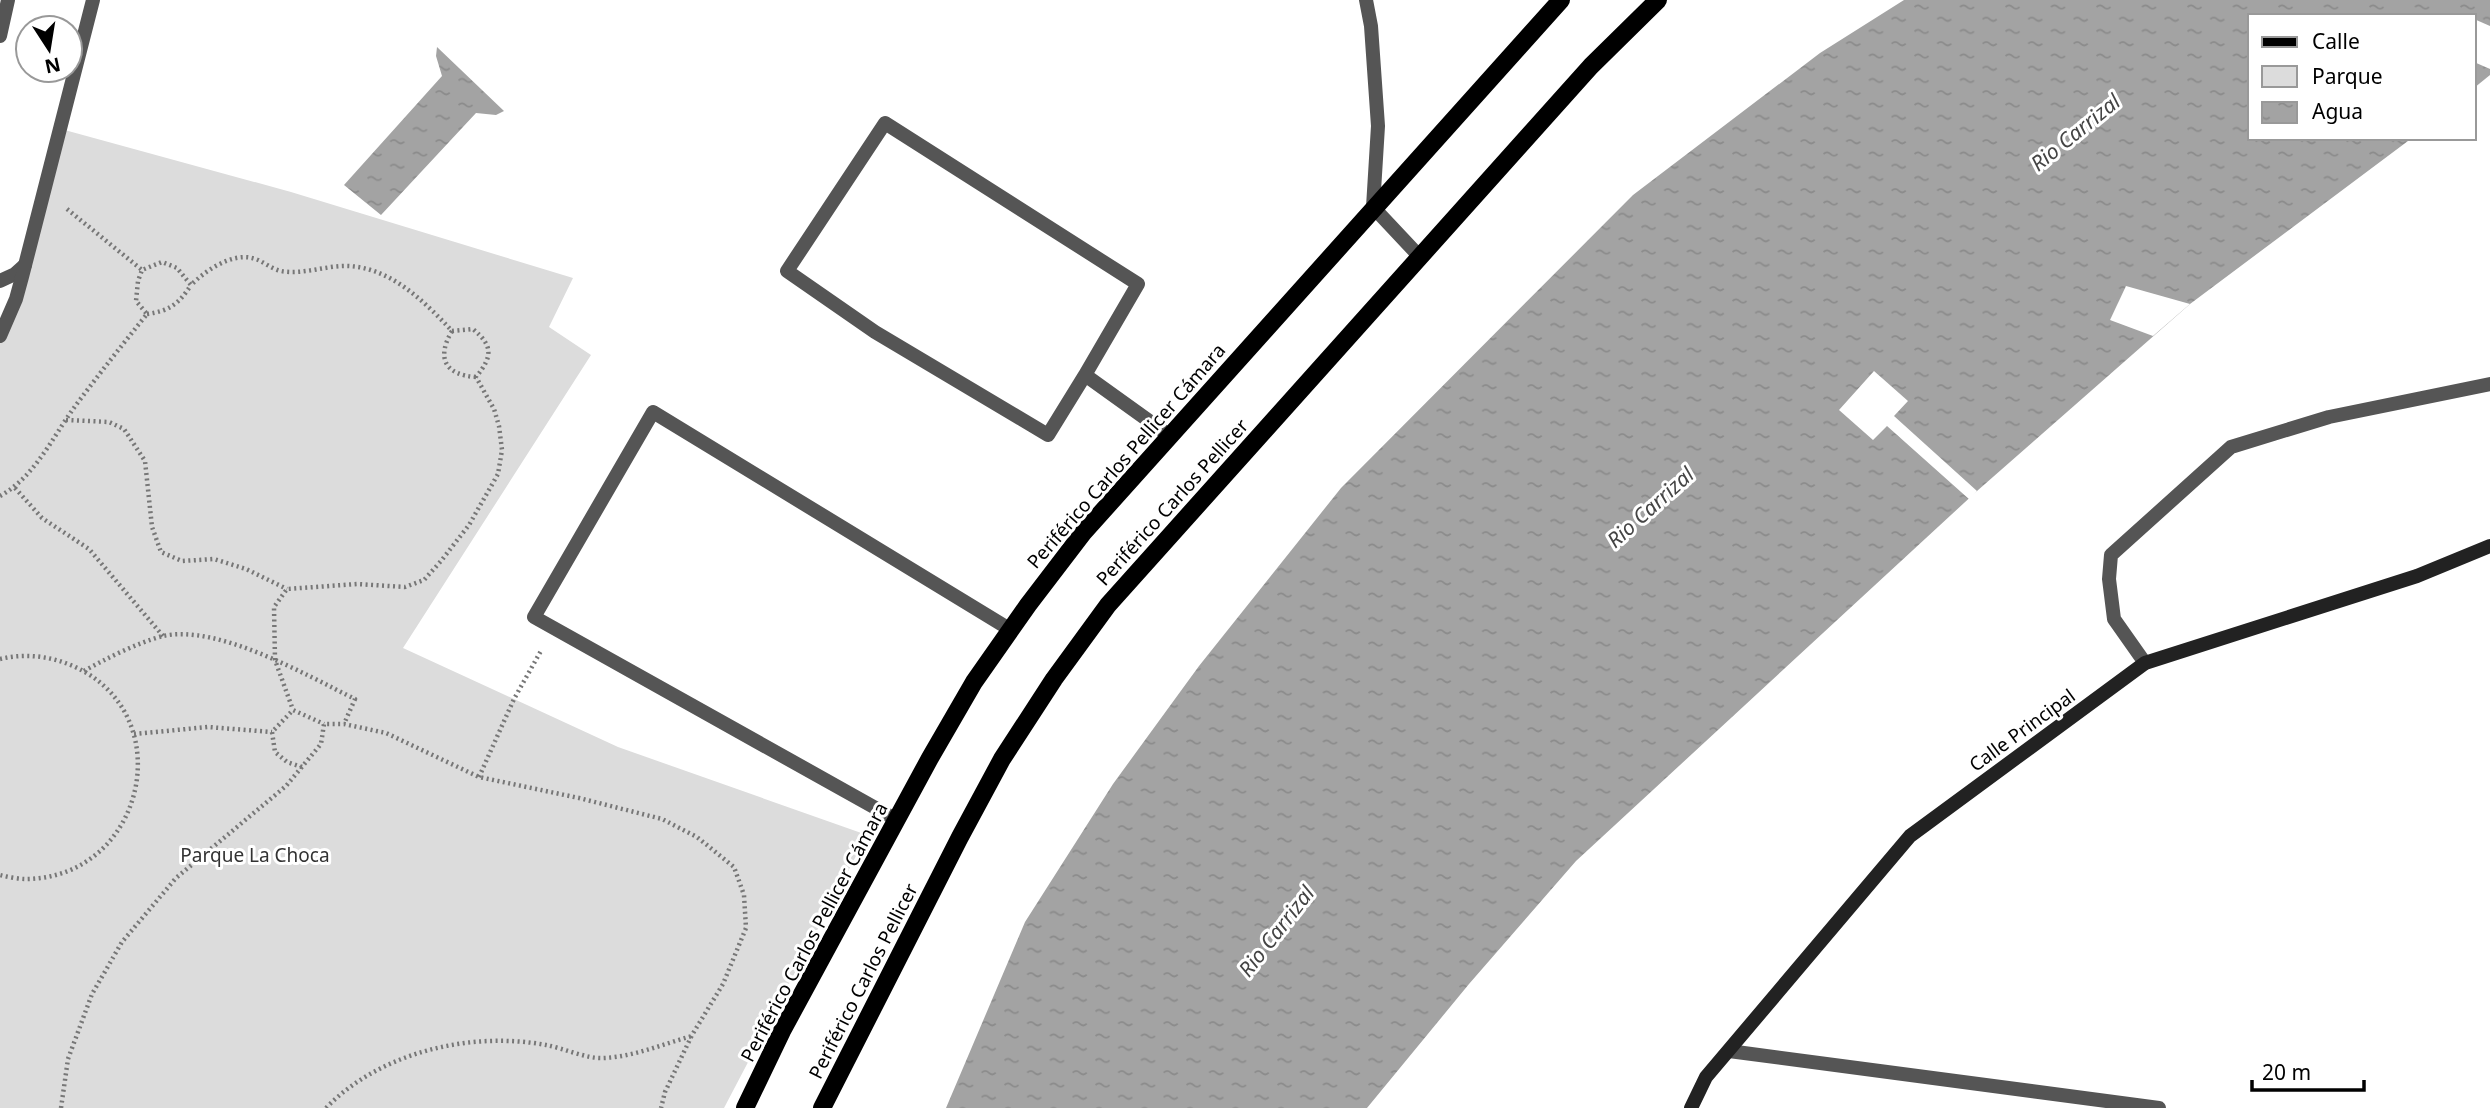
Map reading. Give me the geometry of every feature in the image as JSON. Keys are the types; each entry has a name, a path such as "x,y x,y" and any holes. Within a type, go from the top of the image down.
{"main road":[{"name":"Periférico Carlos Pellicer Cámara","path":"745,1108 782,1031 897,820 974,682 1011,630 1083,533 1561,0"},
{"name":"Periférico Carlos Pellicer","path":"822,1108 1002,759 1054,679 1108,605 1591,66 1658,0"},
{"name":"Calle Principal","path":"1691,1108 1706,1077 1910,836 2145,663 2417,576 2490,546"}],"street":[{"path":"0,36 8,0"},
{"path":"0,336 16,299 26,264 93,0"},
{"path":"1366,0 1371,26 1378,126 1373,207 1420,257"},
{"path":"885,123 1138,284 1085,375 1048,435 875,332 787,271 885,123"},
{"path":"0,281 15,274 26,264"},
{"path":"1085,375 1170,436"},
{"path":"2145,663 2114,619 2109,579 2112,555 2231,447 2329,417 2490,384"},
{"path":"897,820 534,617 653,412 1011,630"},
{"path":"1728,1051 2159,1108"}],"path":[{"path":"44,191 142,270"},
{"path":"0,496 15,488 40,458 65,420 147,314 164,312 181,301 200,276 228,260 250,257 281,271 346,266 370,270 424,300 452,331"},
{"path":"147,314 136,301 142,270 162,262 177,268 191,285"},
{"path":"452,331 473,329 485,339 489,351 485,365 476,377"},
{"path":"452,331 446,341 444,361 450,370 461,376 476,377"},
{"path":"65,420 109,422 124,429 145,461 152,527 161,552 182,561 214,559 246,569 287,589 358,584 405,587 424,580 441,561 469,525 498,474 502,450 499,426 494,408 476,377"},
{"path":"15,488 42,518 89,550 163,636"},
{"path":"287,589 274,607 275,660 293,710 324,723 344,724 386,733 478,777 662,819 697,838 734,867 744,895 746,928 723,984 692,1035 665,1091 660,1108"},
{"path":"478,777 514,699 554,628"},
{"path":"84,671 103,660 163,636 195,635 224,641 275,660 355,699 344,724"},
{"path":"0,659 36,656 61,661 84,671 106,688 123,709 134,734 139,768 133,803 117,834 92,858 60,874 26,879 0,875"},
{"path":"272,732 293,710"},
{"path":"61,1108 68,1059 92,994 122,942 176,878 270,801 321,744 324,723"},
{"path":"134,734 208,727 272,732"},
{"path":"272,732 275,752 287,761 302,766"},
{"path":"326,1108 336,1098 382,1068 438,1047 495,1040 544,1044 600,1059 624,1056 692,1035"}],"green space":[{"name":"Parque La Choca","path":"61,129 291,192 573,278 549,327 591,355 403,648 618,747 867,835 724,1108 0,1108 0,333"}],"water":[{"name":"Rio Carrizal","path":"1904,0 2490,0 2490,75 2476,86 2476,14 2248,14 2248,140 2409,140 2190,304 1977,491 1576,861 1469,984 1367,1108 946,1108 1025,922 1113,784 1199,666 1341,488 1633,195 1820,53"},
{"path":"437,47 504,111 496,115 476,113 381,215 344,185 442,76 436,56"}],"pier":[{"path":"2476,20 2490,26 2490,69 2476,63"},
{"path":"2126,286 2190,304 2153,336 2110,320"},
{"path":"1874,371 1908,401 1894,416 1977,491 1970,500 1887,426 1873,440 1839,410"}]}
